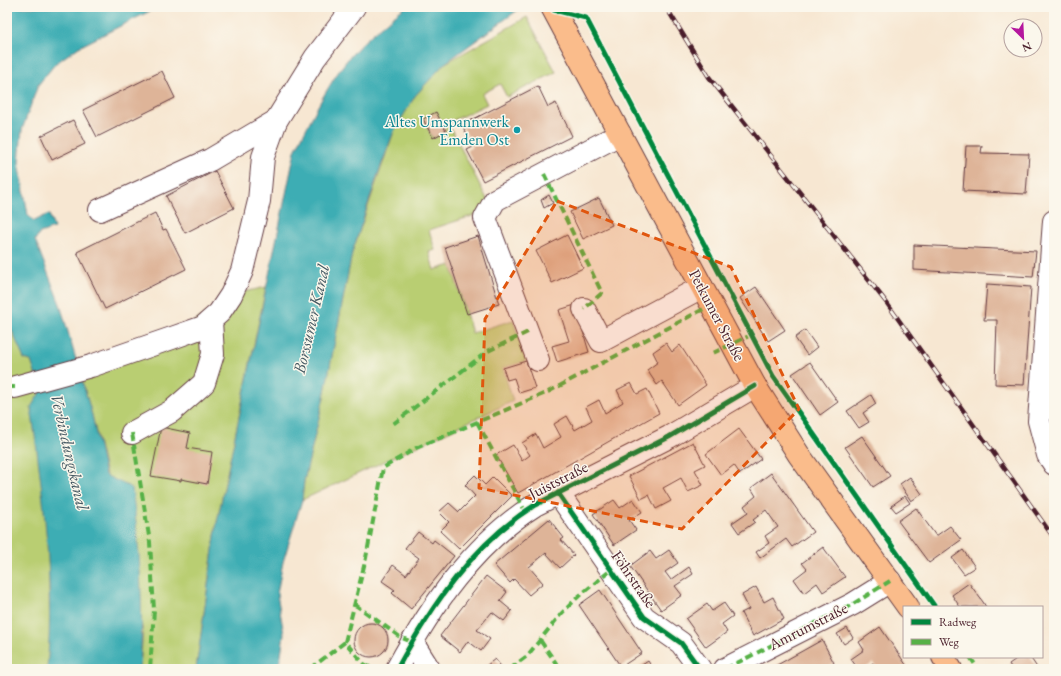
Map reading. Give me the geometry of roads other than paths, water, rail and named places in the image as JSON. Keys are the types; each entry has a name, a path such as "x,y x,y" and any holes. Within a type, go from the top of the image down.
{"main road":[{"name":"Petkumer Straße","path":"553,8 755,386 799,455 907,606"},
{"path":"943,658 951,669"}],"street":[{"path":"15,387 91,366 203,327 211,321 231,295 242,271 259,202 263,157 276,121 315,58 354,7"},
{"path":"100,210 210,160 276,121"},
{"path":"538,360 485,218 495,200 620,134"},
{"path":"1054,221 1039,421 1048,454 1054,464"},
{"path":"584,309 601,341 702,287"},
{"path":"132,433 172,411 204,383 213,354 211,321"},
{"name":"Juiststraße","path":"397,669 412,642 465,566 498,532 525,511 669,437 755,386"},
{"name":"Föhrstraße","path":"558,493 644,618 681,643 700,669"},
{"name":"Amrumstraße","path":"726,669 853,604 890,581"},
{"path":"412,642 429,669"}],"water":[{"name":"Verbindungskanal","path":"7,7 158,7 79,47 56,63 38,85 22,130 19,162 28,215 34,221 49,214 54,228 40,233 35,240 60,304 92,415 105,475 132,488 140,578 142,624 140,669 47,669 50,603 49,570 40,472 31,407 41,391 31,361 24,359 7,319"},
{"name":"Borssumer Kanal","path":"405,7 522,7 444,64 415,96 394,131 377,177 352,253 324,397 304,481 302,500 283,562 277,594 284,634 279,669 196,669 217,522 295,151 322,98 341,68 371,35"}],"railway":[{"path":"666,7 709,77 886,302 1054,538"}],"place":[{"name":"Altes Umspannwerk Emden Ost","path":"517,130"}]}
